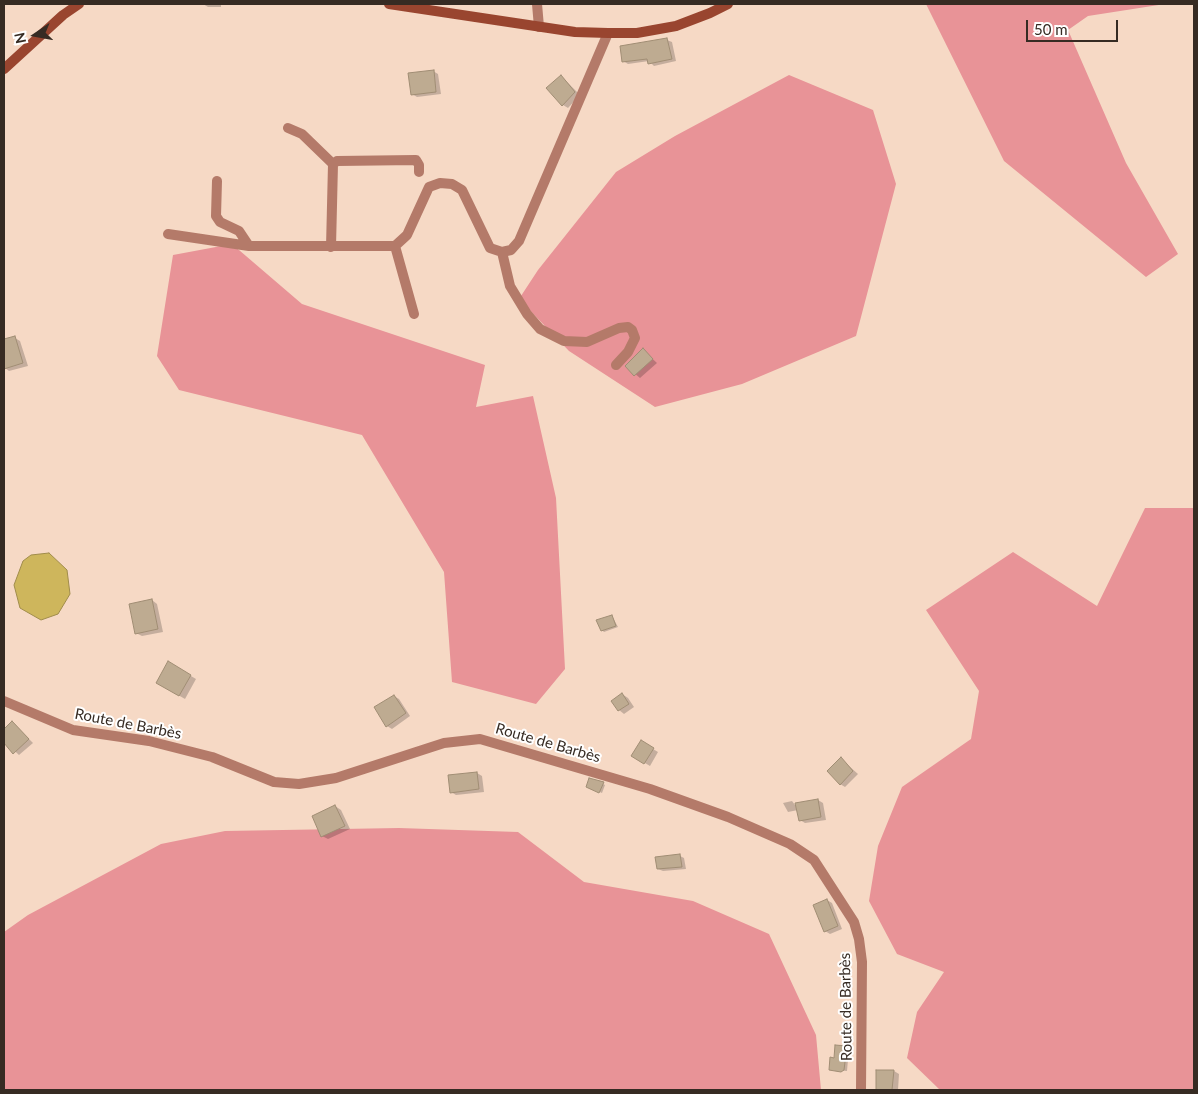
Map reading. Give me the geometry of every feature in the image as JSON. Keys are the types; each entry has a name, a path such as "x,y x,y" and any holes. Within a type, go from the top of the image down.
{"main road":[{"path":"4,69 63,15 79,4"},
{"path":"389,4 575,32 608,33 638,33 676,26 728,4"}],"street":[{"path":"537,4 539,27"},
{"path":"168,234 249,246 395,246 407,235 429,186 440,183 452,184 462,190 490,248 502,252 511,250 519,241 608,33"},
{"path":"288,128 302,134 332,164 331,247"},
{"path":"332,164 337,161 416,160 419,165 419,172"},
{"path":"217,181 216,216 220,222 239,231 249,246"},
{"path":"395,246 414,314"},
{"path":"502,252 510,286 527,314 540,329 564,341 588,342 619,328 628,327 632,330 635,338 628,352 616,366"},
{"name":"Route de Barbès","path":"4,701 73,730 149,741 212,757 274,782 291,784 336,778 444,743 480,739 650,789 728,817 790,844 814,860 854,922 859,939 862,962 861,1090"}],"shaded area":[{"path":"926,4 1165,4 1088,16 1068,30 1126,163 1178,254 1146,277 1004,161"},
{"path":"789,75 873,110 896,184 856,336 742,384 655,407 569,351 519,299 538,270 616,172 675,136"},
{"path":"232,244 302,304 485,365 476,407 533,396 556,498 565,669 536,704 452,682 444,572 362,435 179,390 157,356 173,255"},
{"path":"1145,508 1194,508 1194,1090 940,1090 907,1058 917,1012 944,972 897,954 869,901 878,846 902,787 971,739 979,691 926,610 1013,552 1097,606"},
{"path":"49,553 67,570 70,594 58,614 41,620 20,608 14,585 23,561 31,555"},
{"path":"399,828 518,832 584,882 693,901 769,934 816,1035 821,1090 4,1090 4,932 28,915 161,844 225,831"}],"building":[{"path":"667,38 672,59 648,64 647,59 622,62 620,46"},
{"path":"434,70 436,92 411,95 408,73"},
{"path":"561,75 575,92 562,106 546,88"},
{"path":"15,336 23,363 4,369 4,339"},
{"path":"643,348 653,359 634,376 625,366"},
{"path":"152,599 158,629 135,634 129,604"},
{"path":"612,615 616,626 601,631 596,620"},
{"path":"168,661 191,675 179,696 156,683"},
{"path":"622,693 629,704 618,711 611,701"},
{"path":"394,695 406,713 386,727 374,707"},
{"path":"12,721 29,739 13,754 4,743 4,729"},
{"path":"641,740 654,748 644,764 631,756"},
{"path":"841,757 853,771 840,785 827,771"},
{"path":"477,772 479,789 450,793 448,775"},
{"path":"589,778 604,782 599,793 586,787"},
{"path":"818,799 821,817 799,821 795,803"},
{"path":"335,805 345,826 321,837 312,816"},
{"path":"680,854 682,867 657,869 655,857"},
{"path":"827,899 838,926 824,932 813,905"},
{"path":"835,1045 847,1046 844,1070 841,1072 829,1070 830,1057 834,1058"},
{"path":"876,1070 894,1070 892,1090 876,1090"}]}
